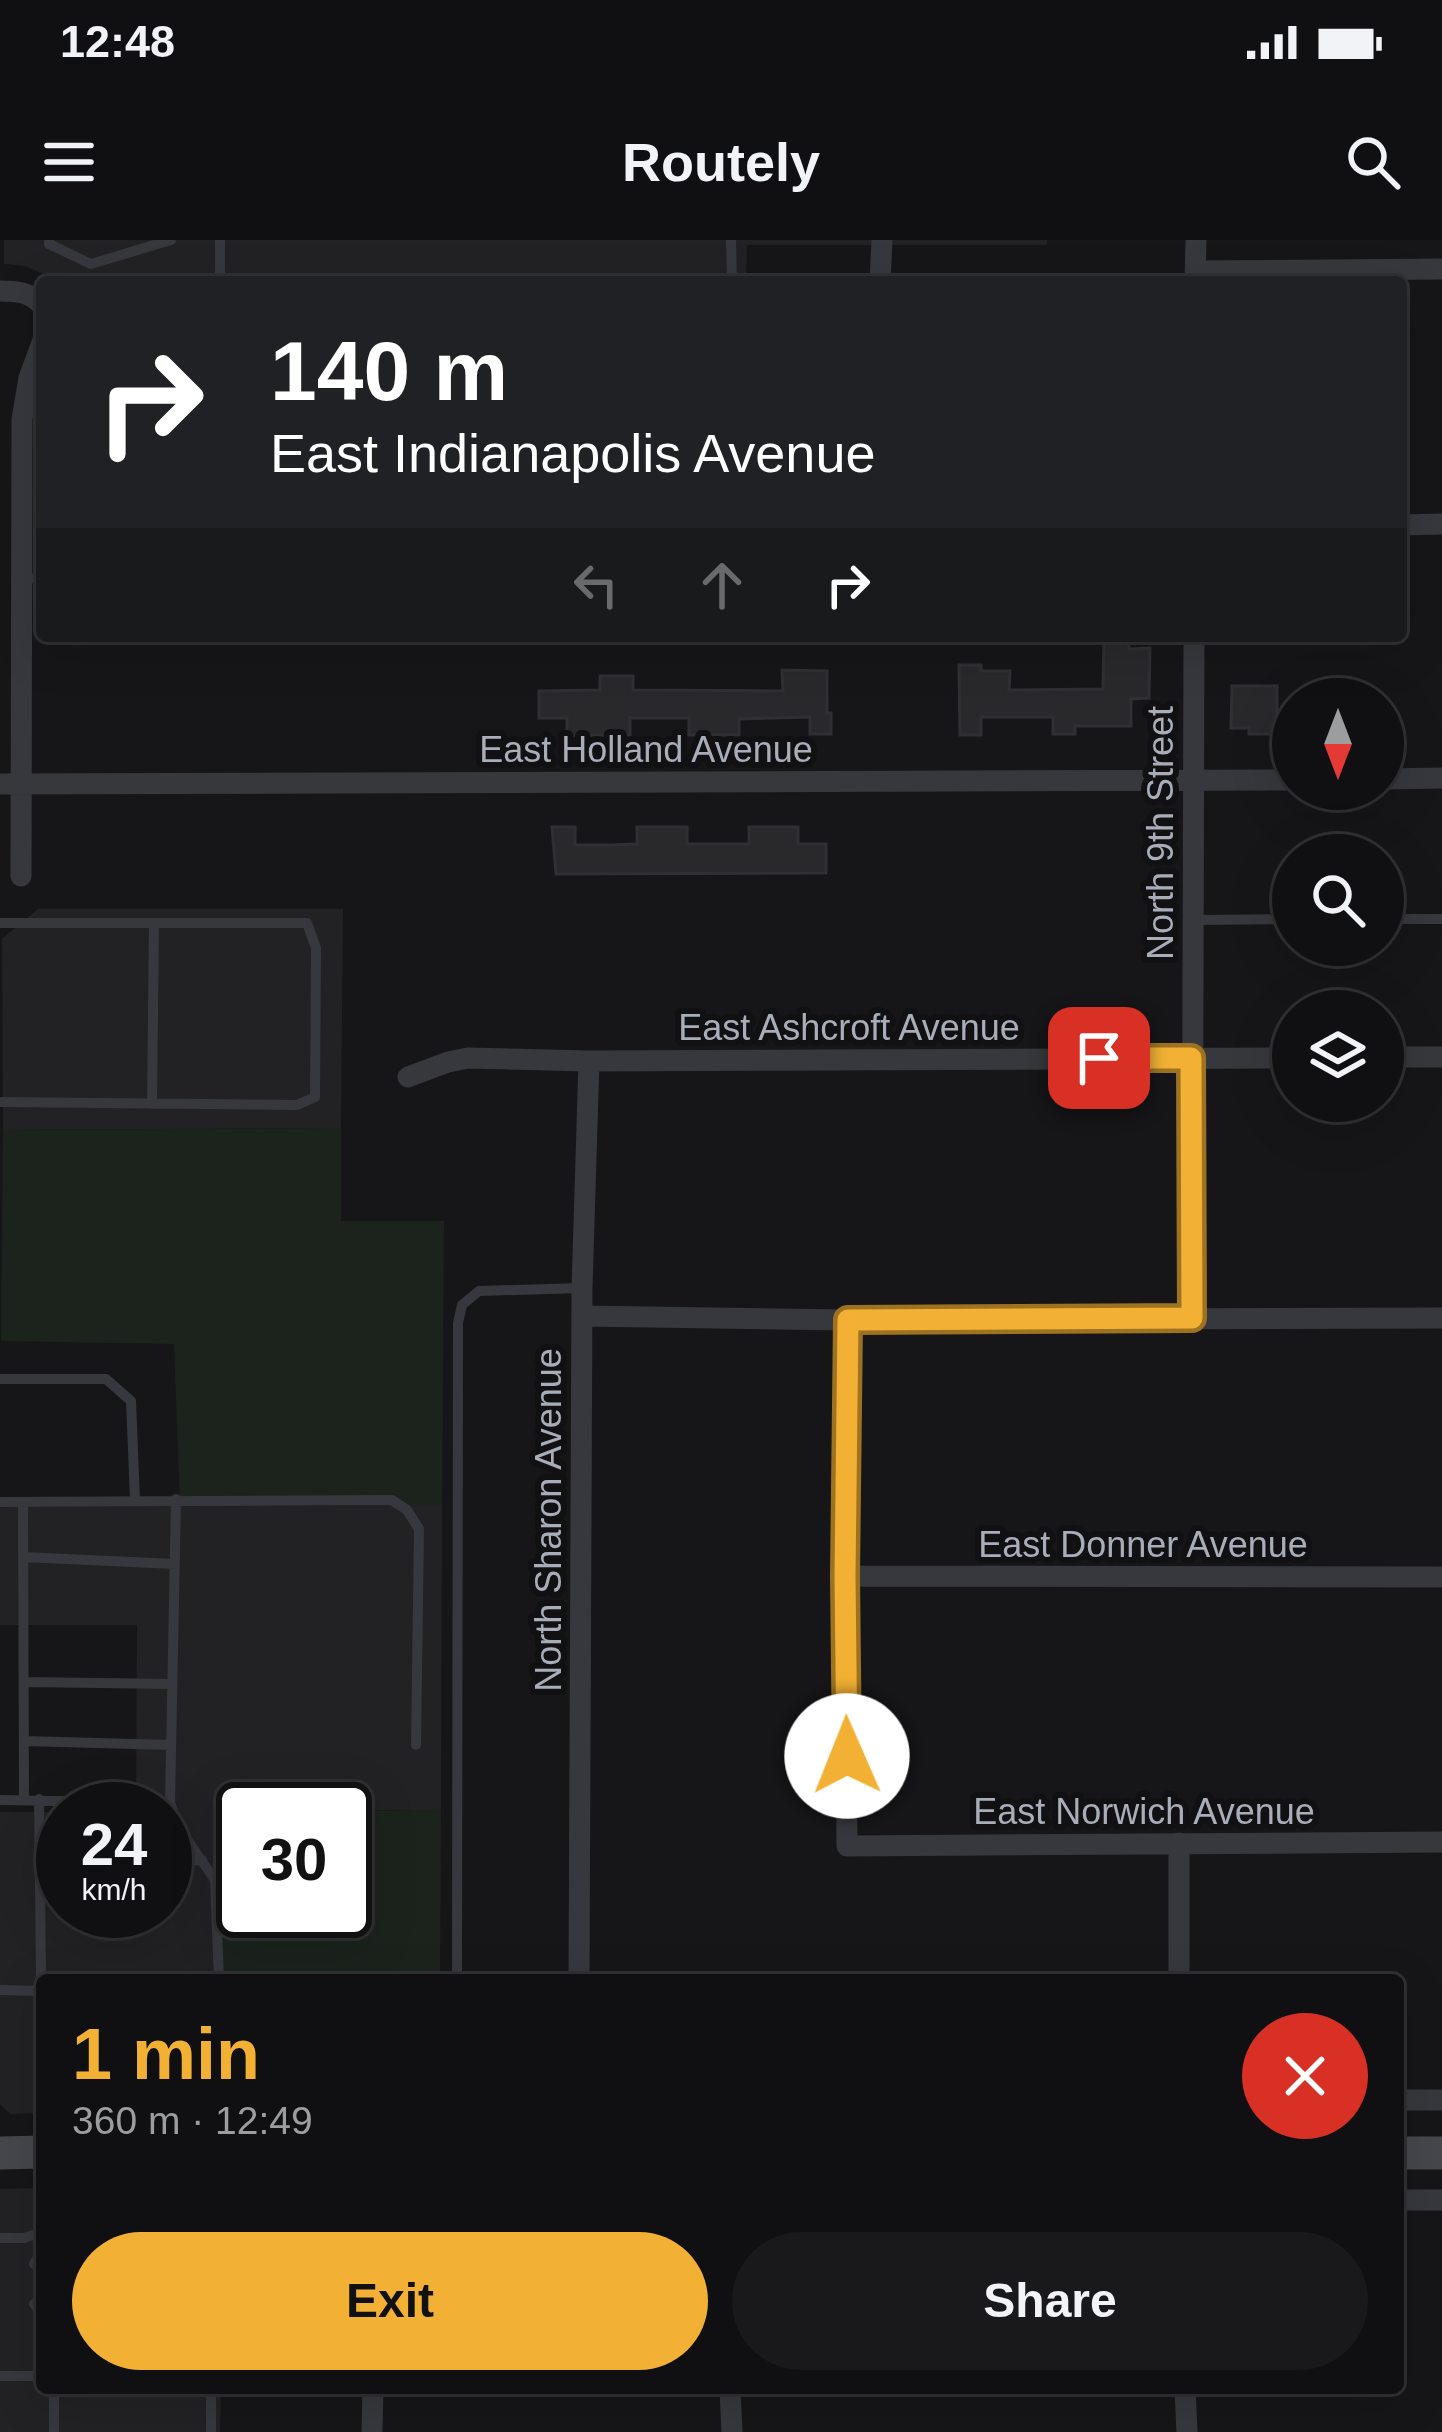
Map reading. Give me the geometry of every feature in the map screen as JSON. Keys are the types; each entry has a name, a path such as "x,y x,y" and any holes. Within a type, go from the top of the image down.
{"street":[{"path":"880,276 882,240"},
{"path":"1196,240 1196,276 1442,269"},
{"path":"0,291 19,291 36,299"},
{"path":"21,876 10,784 32,578 29,378 36,359"},
{"path":"1407,524 1442,524"},
{"name":"North 9th Street","path":"1192,1318 1194,642"},
{"path":"1404,779 1442,778"},
{"name":"East Holland Avenue","path":"10,784 1272,780"},
{"path":"1404,1058 1442,1057"},
{"name":"East Ashcroft Avenue","path":"409,1077 468,1058 1272,1058"},
{"name":"North Sharon Avenue","path":"579,1974 582,1288 589,1061"},
{"path":"582,1316 1442,1318"},
{"path":"845,1576 848,1320"},
{"name":"East Donner Avenue","path":"845,1576 1442,1577"},
{"name":"East Norwich Avenue","path":"845,1576 848,1846 1442,1842"},
{"path":"1179,1843 1179,1974"},
{"path":"1404,2100 1442,2100"},
{"path":"0,2153 36,2152"},
{"path":"1404,2153 1442,2153"},
{"path":"1404,2200 1442,2200"},
{"path":"372,2432 373,2394"},
{"path":"730,2394 732,2432"},
{"path":"1185,2394 1186,2432"}],"lane":[{"path":"49,240 91,265 171,240"},
{"path":"220,240 220,276"},
{"path":"731,240 732,276"},
{"path":"91,265 91,276"},
{"path":"1195,920 1272,919"},
{"path":"1404,919 1442,919"},
{"path":"0,923 307,923 316,948 315,1097 297,1105 0,1102"},
{"path":"152,1104 154,923"},
{"path":"457,1974 458,1323 462,1305 479,1291 582,1288"},
{"path":"0,1379 106,1379 131,1401 135,1500"},
{"path":"170,1782 176,1499"},
{"path":"0,1502 392,1500 407,1510 418,1529 416,1745"},
{"path":"23,1502 24,1800"},
{"path":"23,1557 175,1564"},
{"path":"24,1682 172,1684"},
{"path":"24,1741 171,1745"},
{"path":"0,1800 36,1799"},
{"path":"192,1846 215,1880 219,1974"},
{"path":"192,1860 202,1860"},
{"path":"40,1938 40,1974"},
{"path":"0,1990 36,1991"},
{"path":"0,2238 36,2234"},
{"path":"34,2264 36,2260"},
{"path":"0,2376 36,2376"},
{"path":"54,2394 54,2432"},
{"path":"211,2432 212,2394"}],"shaded area":[{"path":"4,240 1047,240 1047,245 747,245 746,276 45,276 25,266 4,264"},
{"path":"38,909 343,909 341,1128 3,1130 2,939"},
{"path":"341,1128 341,1221 444,1221 442,1505 180,1506 174,1344 1,1341 3,1130"},
{"path":"442,1505 441,1811 372,1810 372,1782 216,1782 216,1938 221,1938 221,1974 36,1974 36,2113 10,2114 0,2104 0,1812 36,1812 36,1938 192,1938 192,1782 136,1782 137,1625 0,1625 0,1507"},
{"path":"372,1811 441,1811 440,1974 221,1974 221,1938 372,1938"},
{"path":"36,2188 36,2394 221,2394 220,2432 0,2432 0,2189"}],"building":[{"path":"1104,642 1129,642 1129,649 1150,648 1149,698 1131,699 1131,726 1075,726 1075,734 1053,734 1053,717 981,717 981,735 960,735 959,665 1010,671 1009,690 1103,689"},
{"path":"782,670 827,671 831,734 810,734 810,717 739,719 739,735 689,735 689,718 630,718 630,735 567,736 567,718 539,718 539,691 600,690 600,676 633,676 633,690 783,691"},
{"path":"1232,686 1272,686 1272,734 1231,728"},
{"path":"552,827 575,827 575,845 609,845 637,844 637,827 687,827 687,844 749,844 749,827 798,827 798,844 826,844 826,873 556,874"}],"route":[{"path":"847,1756 848,1320 1192,1318 1191,1058 1099,1058"}]}
